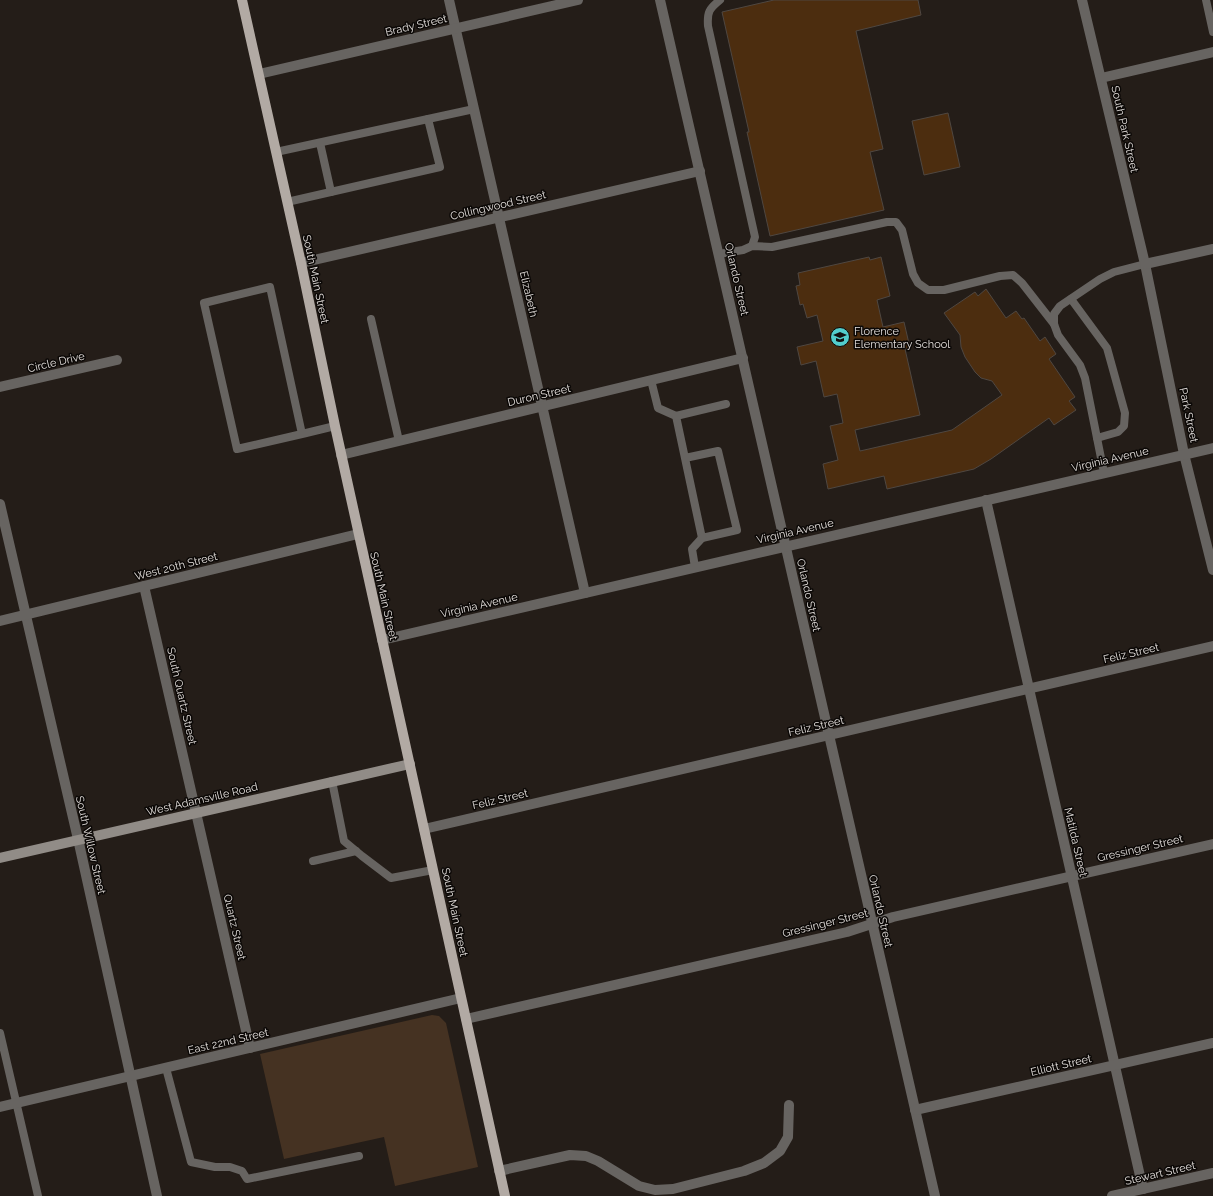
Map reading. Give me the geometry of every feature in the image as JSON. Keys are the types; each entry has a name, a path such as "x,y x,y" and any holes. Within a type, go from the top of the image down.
{"main road":[{"name":"South Main Street","path":"242,0 301,263 334,426 505,1196"}],"street":[{"name":"Elizabeth","path":"449,0 585,592"},
{"name":"Brady Street","path":"259,74 578,0"},
{"name":"Orlando Street","path":"660,0 935,1196"},
{"name":"South Park Street","path":"1082,0 1145,264"},
{"path":"1101,78 1213,52"},
{"name":"Collingwood Street","path":"301,263 700,171"},
{"path":"1145,264 1213,249"},
{"name":"Park Street","path":"1145,264 1184,454 1213,570"},
{"name":"Duron Street","path":"341,455 742,358"},
{"name":"Circle Drive","path":"0,387 117,360"},
{"name":"Virginia Avenue","path":"382,640 1213,448"},
{"name":"Matilda Street","path":"986,500 1144,1189"},
{"name":"South Willow Street","path":"0,504 78,839 156,1194"},
{"name":"West 20th Street","path":"0,621 358,534"},
{"name":"South Quartz Street","path":"144,586 196,812"},
{"name":"Feliz Street","path":"424,828 1213,646"},
{"name":"West Adamsville Road","path":"0,858 410,764"},
{"name":"Quartz Street","path":"196,812 250,1048"},
{"name":"Gressinger Street","path":"466,1019 847,932 893,917 1213,844"},
{"name":"East 22nd Street","path":"0,1107 461,998"},
{"name":"Elliott Street","path":"915,1110 1213,1043"},
{"path":"499,1172 570,1155 586,1156 598,1161 639,1186 655,1190 673,1189 744,1171 764,1163 780,1151 788,1137 789,1106"},
{"name":"Stewart Street","path":"1112,1196 1213,1173"}],"lane":[{"path":"720,0 711,7 707,16 708,26 755,237 752,246"},
{"path":"1206,0 1213,32"},
{"path":"276,152 474,109"},
{"path":"287,202 440,167 428,119"},
{"path":"320,143 331,192"},
{"path":"719,254 743,250 752,246 772,247 887,222 896,222 902,230 913,274 918,283 928,290 944,290 1000,276 1013,275 1022,283 1054,324 1058,335 1080,365 1085,378 1104,473"},
{"path":"1054,324 1054,314 1060,306 1100,279 1114,272 1145,264"},
{"path":"302,434 270,287 204,303 237,449 302,434 334,426"},
{"path":"1071,299 1107,348 1124,413 1124,426 1118,432 1097,438"},
{"path":"371,319 399,441"},
{"path":"651,380 658,408 676,416 726,404"},
{"path":"676,416 702,538"},
{"path":"685,458 718,451 737,530 702,538 692,549 695,567"},
{"path":"332,782 344,841 391,878 433,870"},
{"path":"313,861 356,851"},
{"path":"0,1033 38,1196"},
{"path":"166,1068 191,1162 215,1168 230,1167 242,1171 248,1179 359,1156"}],"shaded area":[{"path":"432,1015 439,1016 446,1023 478,1167 395,1186 384,1137 284,1159 260,1054"}],"building":[{"path":"774,0 918,0 921,15 856,31 883,149 870,152 884,210 770,236 747,132 749,132 722,12"},
{"path":"948,113 960,167 924,175 912,121"},
{"path":"869,257 870,260 881,257 890,296 877,300 883,327 904,322 910,348 905,349 920,415 855,430 860,451 952,430 1002,395 992,381 981,378 975,372 965,357 961,347 960,335 944,313 975,292 978,296 986,289 1006,318 1016,311 1022,319 1024,318 1040,341 1045,337 1056,354 1049,359 1075,397 1069,401 1076,410 1054,425 1049,418 991,459 974,469 887,489 884,476 828,489 823,464 838,460 830,426 843,423 837,394 824,397 816,361 801,365 797,347 823,341 817,315 807,318 803,304 800,305 796,286 800,285 798,273"}],"place":[{"name":"Florence Elementary School","path":"840,337"}]}
